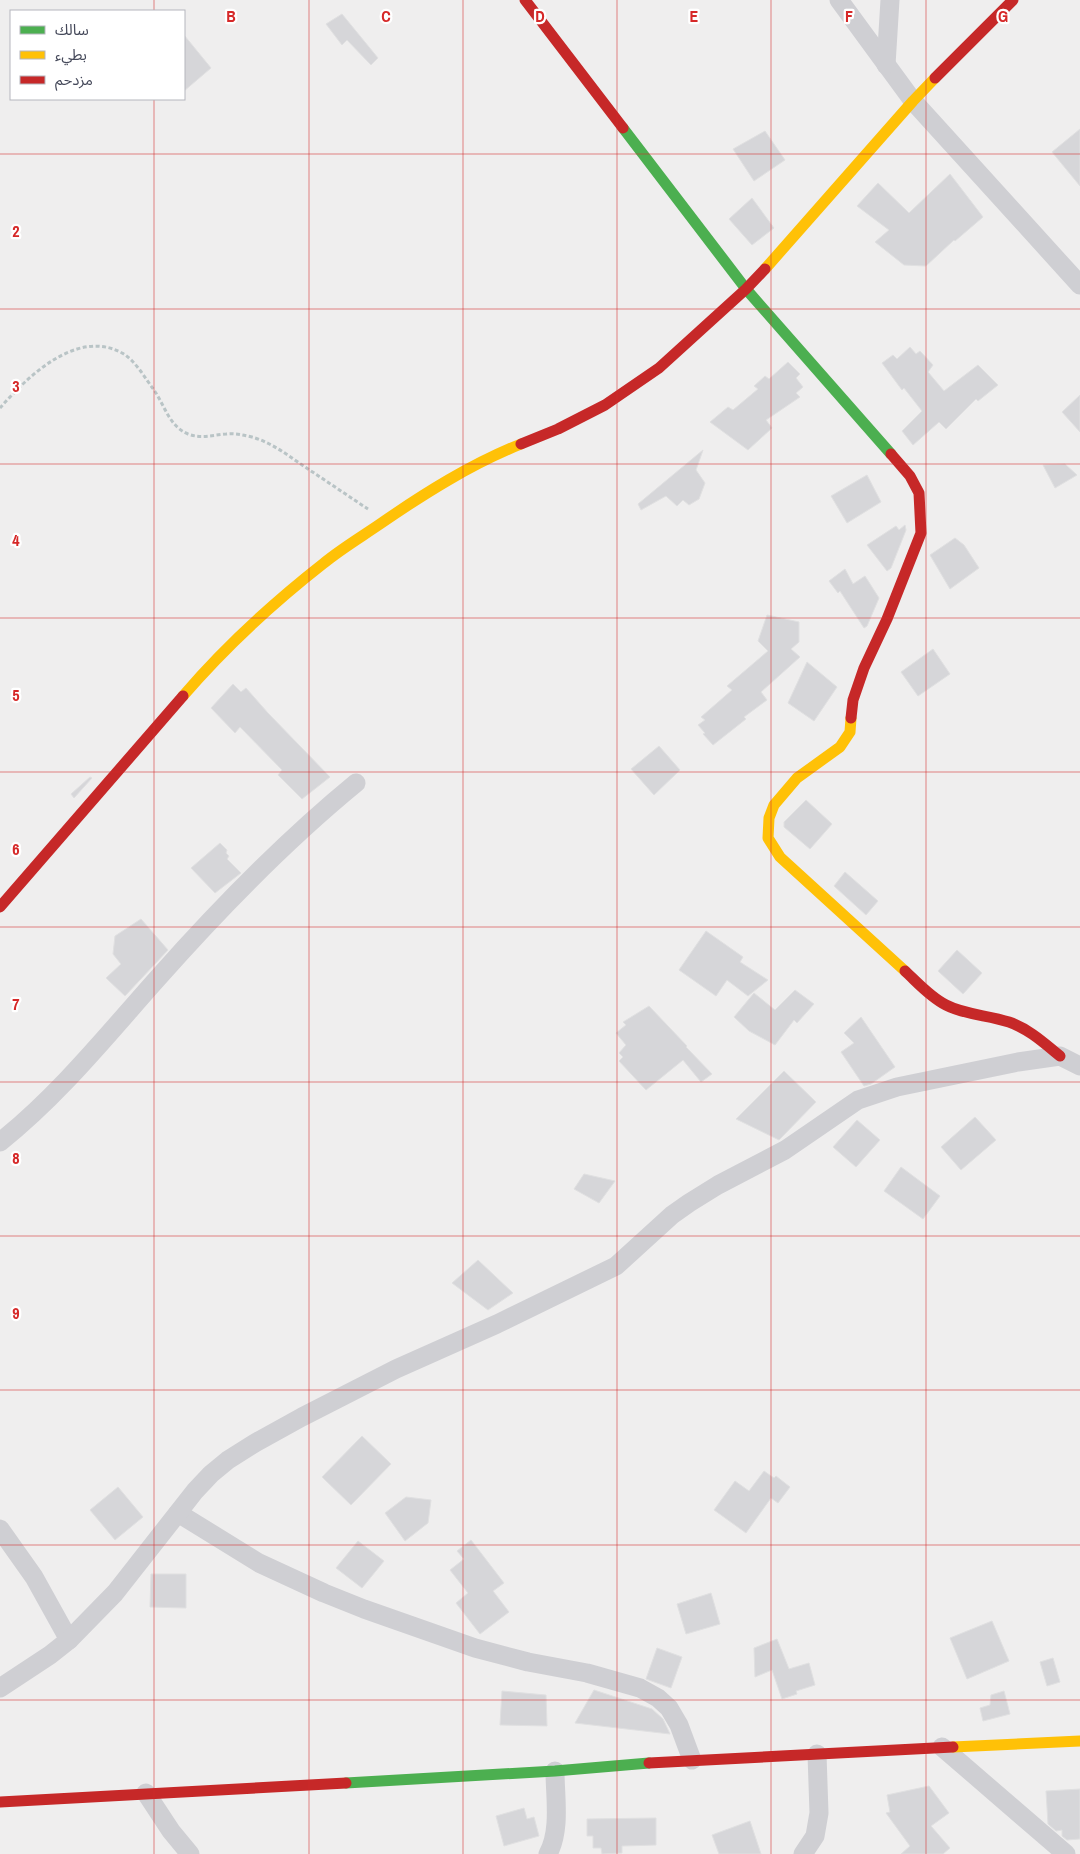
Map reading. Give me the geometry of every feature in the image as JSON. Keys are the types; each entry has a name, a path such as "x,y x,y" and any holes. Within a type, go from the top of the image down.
{"street":[{"path":"525,0 746,289 910,476 919,493 922,533 887,619 864,668 853,700 850,732 840,747 797,778 774,805 767,830 771,845 780,857 938,1002 957,1012 1009,1022 1033,1034 1060,1056 1080,1066"},
{"path":"839,0 913,101 1080,285"},
{"path":"886,65 890,0"},
{"path":"0,907 230,644 296,585 325,562 422,494 464,470 519,444 558,429 605,405 658,368 746,289 786,247 913,101 1013,0"},
{"path":"0,1142 69,1078 202,929 245,884 318,814 356,783"},
{"path":"0,1688 69,1640 115,1594 178,1513 211,1474 228,1460 302,1417 362,1386 616,1266 672,1215 718,1185 793,1145 858,1100 880,1092 934,1078 1060,1056"},
{"path":"178,1513 259,1563 364,1609 485,1651 528,1662 587,1673 640,1688 658,1698 669,1708 680,1725 692,1760"},
{"path":"0,1529 34,1577 69,1640"},
{"path":"0,1802 555,1771 692,1760 1080,1741"},
{"path":"942,1747 1066,1854"},
{"path":"804,1854 815,1836 819,1813 817,1754"},
{"path":"548,1854 553,1846 555,1828 555,1771"},
{"path":"146,1793 170,1831 190,1854"}],"path":[{"path":"0,408 14,392 57,358 76,349 92,346 108,348 122,353 132,362 156,393 170,419 178,428 190,435 204,437 239,434 270,444 384,520"}],"building":[{"path":"342,14 378,58 371,65 347,40 342,45 326,24"},
{"path":"185,36 211,68 185,90"},
{"path":"1080,129 1080,186 1052,152"},
{"path":"765,131 785,160 754,181 733,149"},
{"path":"950,174 983,217 926,266 904,265 875,242 889,230 857,206 878,183 909,213"},
{"path":"752,198 774,228 752,245 729,219"},
{"path":"910,347 916,354 920,351 933,365 928,372 944,391 978,365 998,385 978,401 976,399 946,429 939,422 913,445 902,431 922,411 904,388 902,390 882,363 893,355 897,359"},
{"path":"788,362 800,374 796,378 803,387 796,393 800,397 766,420 772,428 748,450 710,422 728,407 733,410 758,389 754,386 765,376 769,379"},
{"path":"1080,395 1080,432 1062,412"},
{"path":"703,450 696,470 705,483 699,499 689,505 683,500 677,506 666,496 641,510 638,504"},
{"path":"1065,464 1077,475 1055,488 1043,465"},
{"path":"867,475 881,502 847,523 831,496"},
{"path":"905,525 906,530 891,568 887,571 867,545 896,526 899,530"},
{"path":"955,538 964,545 979,568 950,589 930,555"},
{"path":"845,569 853,584 865,576 879,598 867,626 864,628 840,591 838,593 829,581"},
{"path":"767,615 799,622 799,642 791,649 800,657 761,692 767,700 744,717 746,719 713,745 698,725 705,720 701,717 732,690 727,686 768,651 758,641"},
{"path":"933,649 950,674 918,696 901,672"},
{"path":"807,662 837,687 814,721 788,703"},
{"path":"233,684 241,692 246,688 330,777 302,799 278,775 282,770 240,727 235,733 211,708"},
{"path":"659,746 680,770 654,795 631,769"},
{"path":"90,777 92,778 74,798 71,794"},
{"path":"806,800 832,824 810,849 784,827 784,822"},
{"path":"220,843 227,850 226,853 229,856 227,859 241,873 215,893 191,868"},
{"path":"845,872 878,901 866,915 834,886"},
{"path":"141,919 168,950 125,996 106,978 121,964 113,954 115,936"},
{"path":"706,931 743,957 740,962 768,980 748,996 727,980 716,996 679,970"},
{"path":"957,950 982,973 963,994 938,971"},
{"path":"795,990 814,1004 797,1023 794,1020 775,1045 749,1031 734,1017 754,993 775,1010"},
{"path":"649,1006 712,1074 701,1082 683,1060 646,1090 619,1061 623,1057 619,1053 626,1045 616,1033 626,1025 623,1022"},
{"path":"861,1017 895,1067 871,1084 864,1086 841,1052 854,1043 844,1033"},
{"path":"784,1071 816,1102 779,1140 736,1119"},
{"path":"975,1117 996,1140 961,1170 941,1147"},
{"path":"857,1120 880,1140 856,1167 833,1147"},
{"path":"901,1167 940,1196 923,1219 884,1191"},
{"path":"584,1174 615,1181 599,1203 574,1189"},
{"path":"478,1260 513,1293 488,1310 452,1283"},
{"path":"362,1436 391,1464 351,1505 322,1477"},
{"path":"764,1471 774,1478 776,1476 790,1487 778,1503 771,1498 746,1533 714,1510 735,1481 749,1491"},
{"path":"118,1487 143,1517 115,1540 90,1510"},
{"path":"406,1497 431,1500 428,1523 405,1541 385,1513"},
{"path":"471,1540 504,1583 493,1591 509,1612 480,1634 456,1603 468,1593 450,1570 464,1559 457,1551"},
{"path":"358,1541 384,1561 362,1588 336,1568"},
{"path":"151,1574 186,1574 186,1608 150,1607"},
{"path":"711,1593 720,1624 686,1634 677,1604"},
{"path":"992,1621 1009,1661 967,1679 950,1638"},
{"path":"777,1639 789,1669 809,1663 815,1685 796,1691 797,1694 782,1699 772,1670 755,1677 754,1648"},
{"path":"657,1648 682,1657 671,1688 646,1679"},
{"path":"1053,1658 1060,1682 1047,1686 1040,1662"},
{"path":"594,1690 652,1709 663,1719 670,1734 575,1723"},
{"path":"502,1691 546,1695 547,1726 500,1725"},
{"path":"1004,1691 1010,1714 983,1721 980,1708 990,1705 991,1695"},
{"path":"929,1786 949,1813 931,1826 950,1848 943,1854 901,1854 910,1846 886,1813 890,1812 887,1795"},
{"path":"1080,1789 1080,1839 1067,1840 1062,1836 1062,1830 1056,1831 1048,1824 1046,1791"},
{"path":"524,1808 527,1819 534,1817 539,1836 504,1846 496,1816"},
{"path":"656,1818 656,1845 622,1846 622,1853 602,1854 601,1848 593,1848 593,1836 587,1836 587,1819"},
{"path":"750,1821 761,1854 719,1854 712,1835"}],"traffic: fast":[{"path":"623,128 746,289 891,454"},
{"path":"346,1783 555,1771 649,1763"}],"traffic: slow":[{"path":"765,269 935,78"},
{"path":"183,696 250,626 286,594 344,548 431,490 484,461 521,444"},
{"path":"851,718 850,732 840,747 797,778 774,805 769,818 768,838 780,857 905,971"},
{"path":"953,1747 1080,1741"}],"traffic: jam":[{"path":"525,0 623,128"},
{"path":"935,78 1013,0"},
{"path":"521,444 558,429 605,405 659,368 746,289 765,269"},
{"path":"851,718 853,700 864,668 887,619 921,533 919,493 910,476 891,454"},
{"path":"0,907 183,696"},
{"path":"905,971 940,1002 961,1011 1009,1022 1023,1028 1060,1056"},
{"path":"649,1763 953,1747"},
{"path":"0,1802 346,1783"}]}
